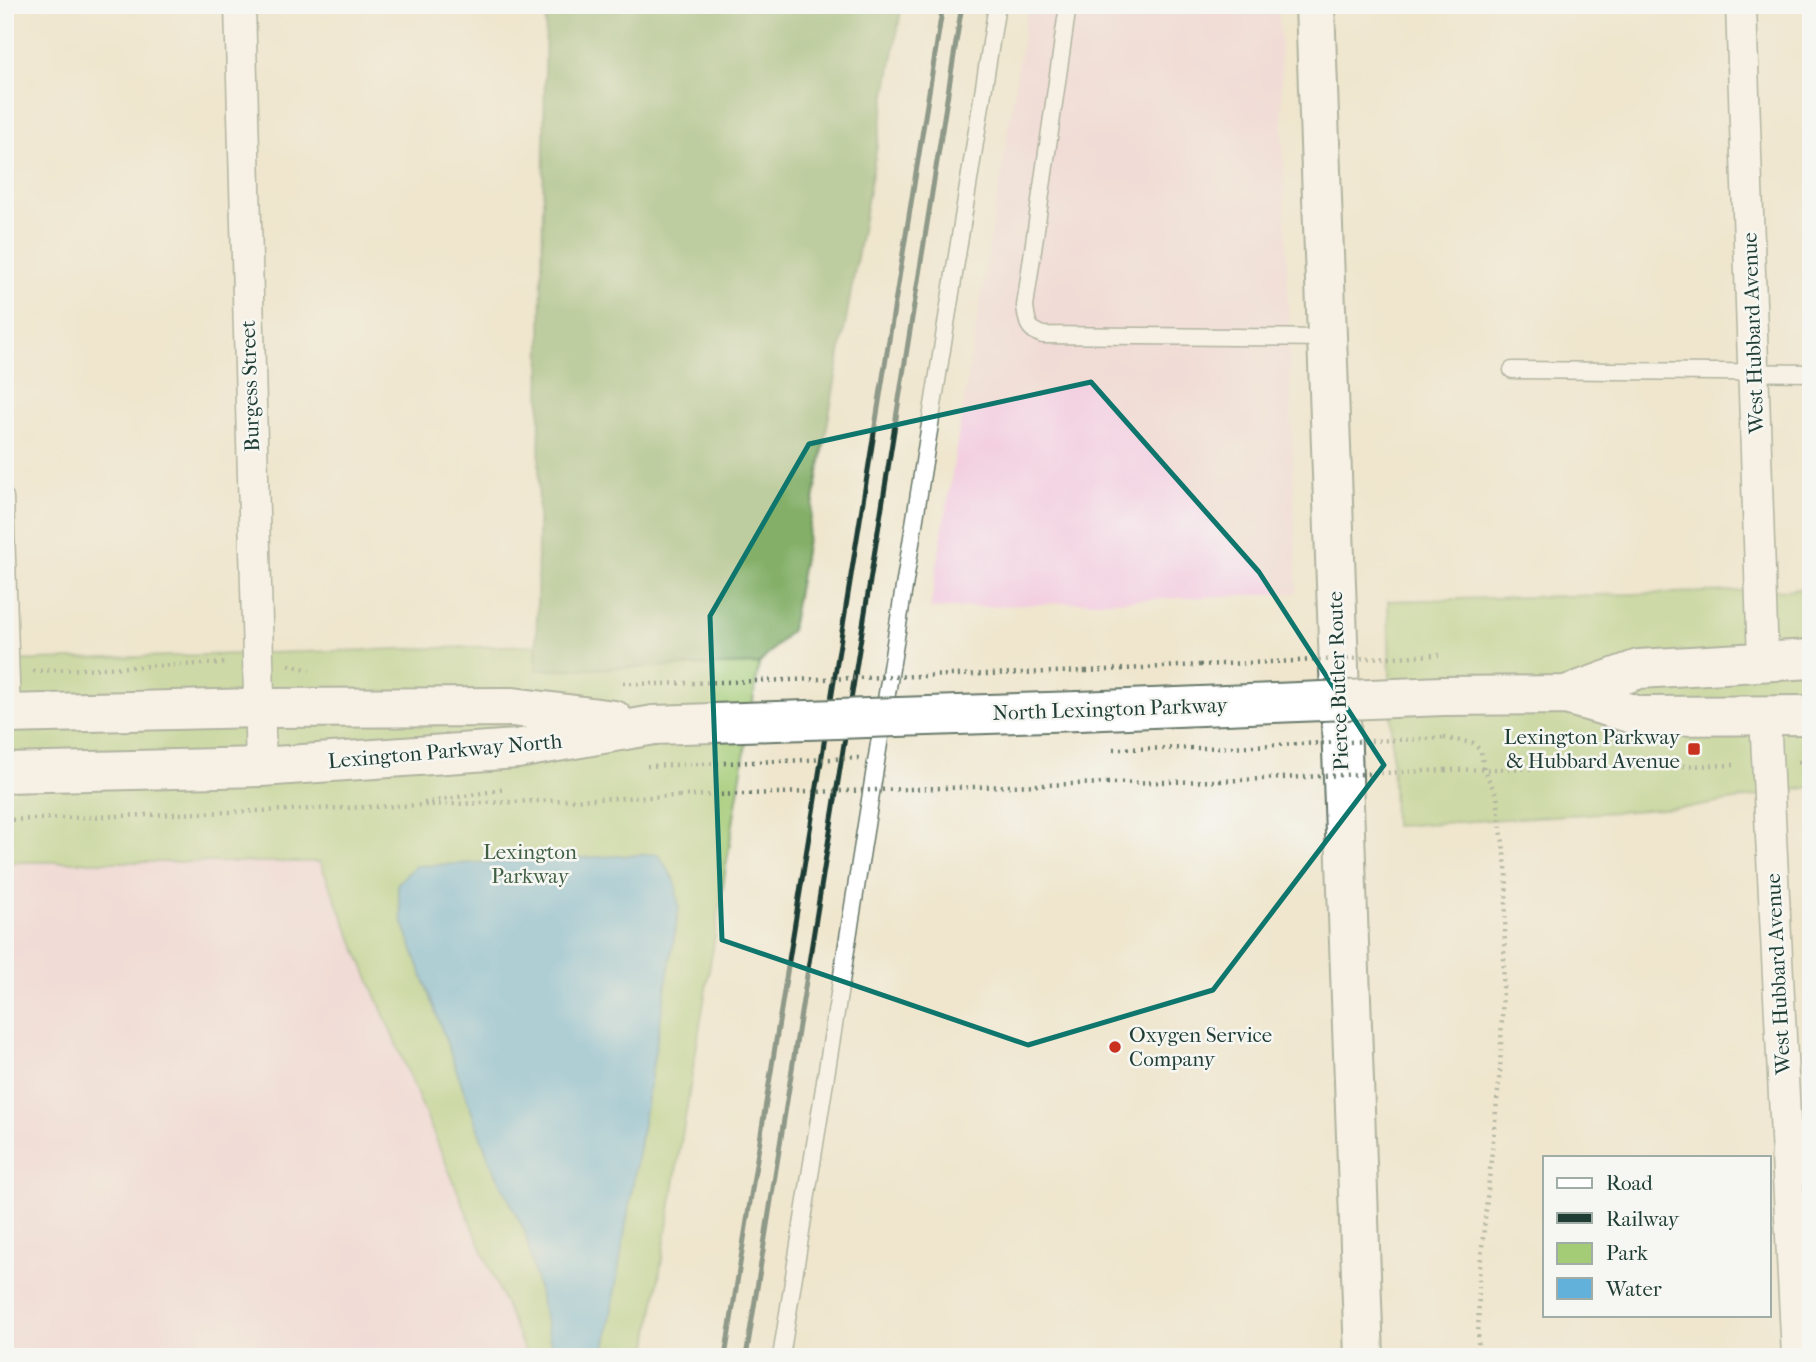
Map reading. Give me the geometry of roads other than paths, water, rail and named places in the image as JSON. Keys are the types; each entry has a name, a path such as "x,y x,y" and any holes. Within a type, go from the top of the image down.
{"main road":[{"name":"Pierce Butler Route","path":"1315,5 1357,1355"},
{"path":"1566,695 1639,668 1811,659"},
{"path":"1566,695 1640,716 1811,715"},
{"name":"North Lexington Parkway","path":"654,725 1443,696 1566,695"},
{"name":"Lexington Parkway North","path":"8,714 258,708 513,707 654,725"},
{"name":"Lexington Parkway North","path":"5,773 261,767 517,749 654,725"}],"street":[{"name":"Burgess Street","path":"240,5 261,767"},
{"name":"West Hubbard Avenue","path":"1741,5 1763,661"},
{"name":"West Hubbard Avenue","path":"1765,716 1797,1357"}],"lane":[{"path":"781,1357 997,5"},
{"path":"1068,5 1026,306 1027,323 1033,332 1043,335 1326,338"},
{"path":"1512,370 1754,375 1811,373"},
{"path":"5,497 10,675 8,714"}],"water":[{"path":"658,854 675,881 679,908 605,1350 603,1357 554,1357 525,1232 489,1159 402,920 397,884 415,866"}],"railway":[{"path":"725,1357 943,5"},
{"path":"746,1357 962,5"}],"place":[{"name":"Lexington Parkway & Hubbard Avenue","path":"1694,749"},
{"name":"Oxygen Service Company","path":"1115,1047"}],"park label":[{"name":"Lexington Parkway","path":"530,864"}]}
